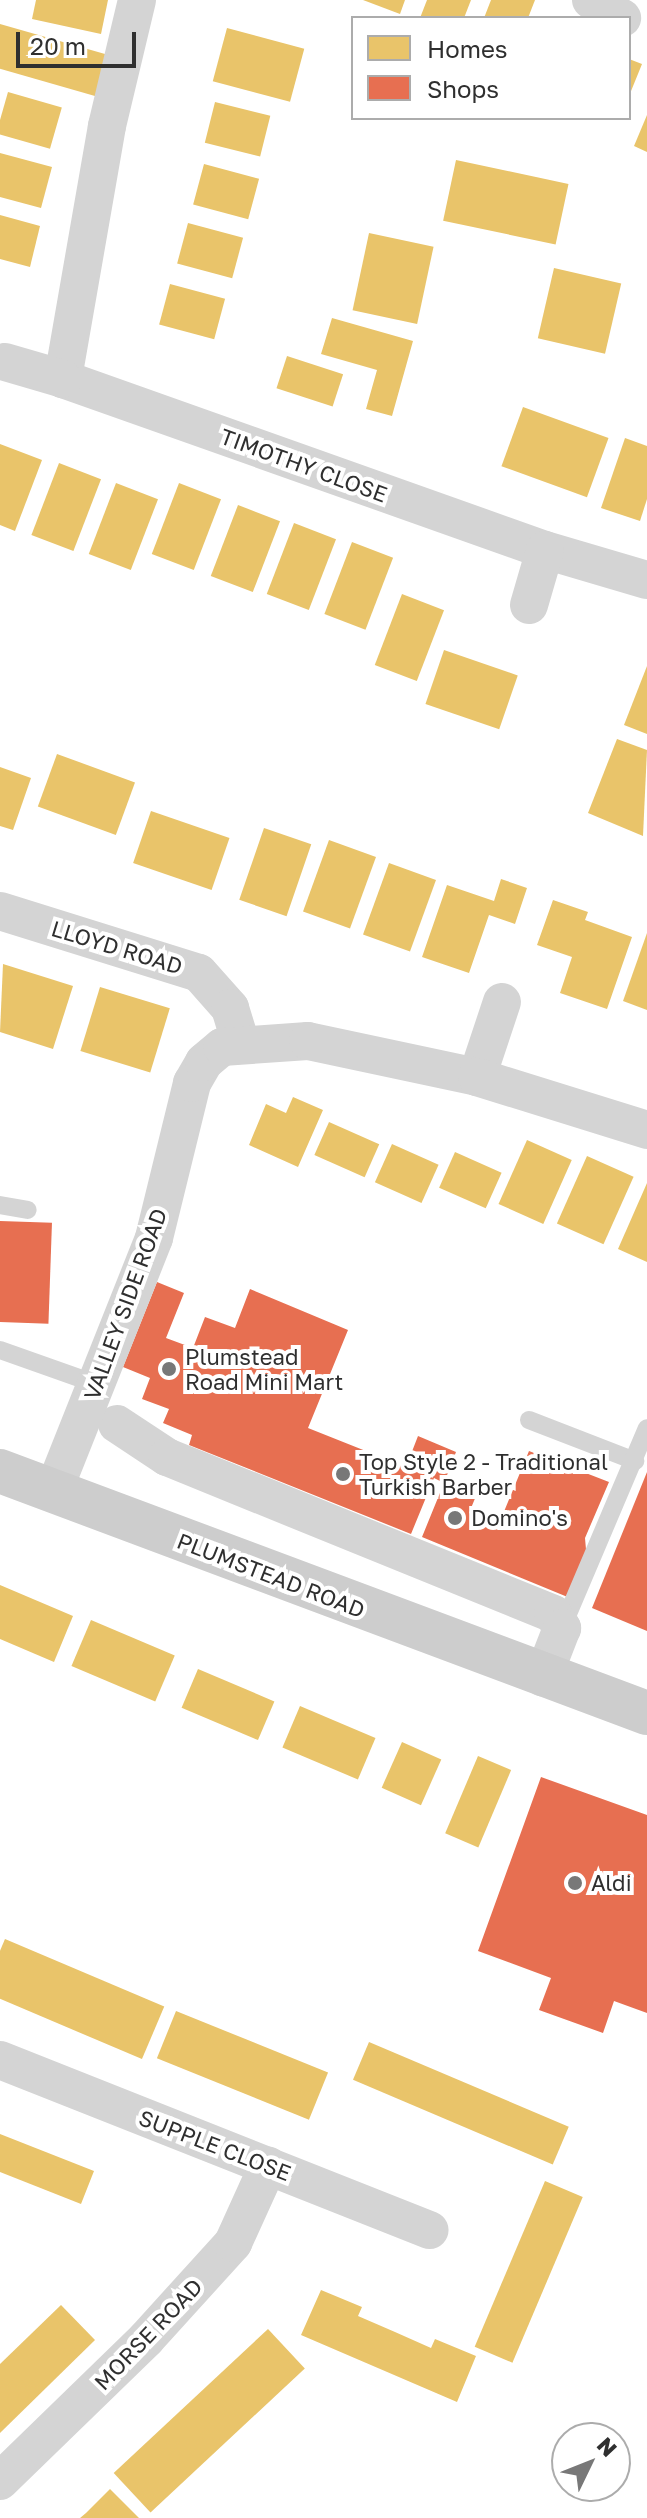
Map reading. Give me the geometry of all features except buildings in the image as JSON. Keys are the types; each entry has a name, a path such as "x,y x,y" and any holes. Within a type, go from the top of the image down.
{"main road":[{"name":"PLUMSTEAD ROAD","path":"0,1471 543,1677 646,1709"}],"street":[{"path":"63,379 107,126 137,0"},
{"path":"591,0 619,16"},
{"name":"TIMOTHY CLOSE","path":"5,362 63,379 545,550 647,580"},
{"path":"529,605 545,550"},
{"name":"LLOYD ROAD","path":"0,911 199,973 230,1008 241,1043"},
{"path":"477,1077 502,1002"},
{"name":"VALLEY SIDE ROAD","path":"53,1492 80,1434 93,1383 154,1238 192,1083 213,1055 241,1043 308,1041 477,1077 647,1130"},
{"path":"117,1424 167,1457 558,1621 543,1677"},
{"name":"SUPPLE CLOSE","path":"0,2060 430,2230"},
{"name":"MORSE ROAD","path":"0,2481 146,2339 233,2243 268,2166"}],"lane":[{"path":"0,1205 28,1210"},
{"path":"0,1350 93,1383"},
{"path":"529,1420 635,1461"},
{"path":"558,1621 635,1461 647,1428"}],"place":[{"name":"Plumstead Road Mini Mart","path":"169,1369"},
{"name":"Top Style 2 - Traditional Turkish Barber","path":"343,1474"},
{"name":"Domino's","path":"455,1518"},
{"name":"Aldi","path":"575,1883"}]}
